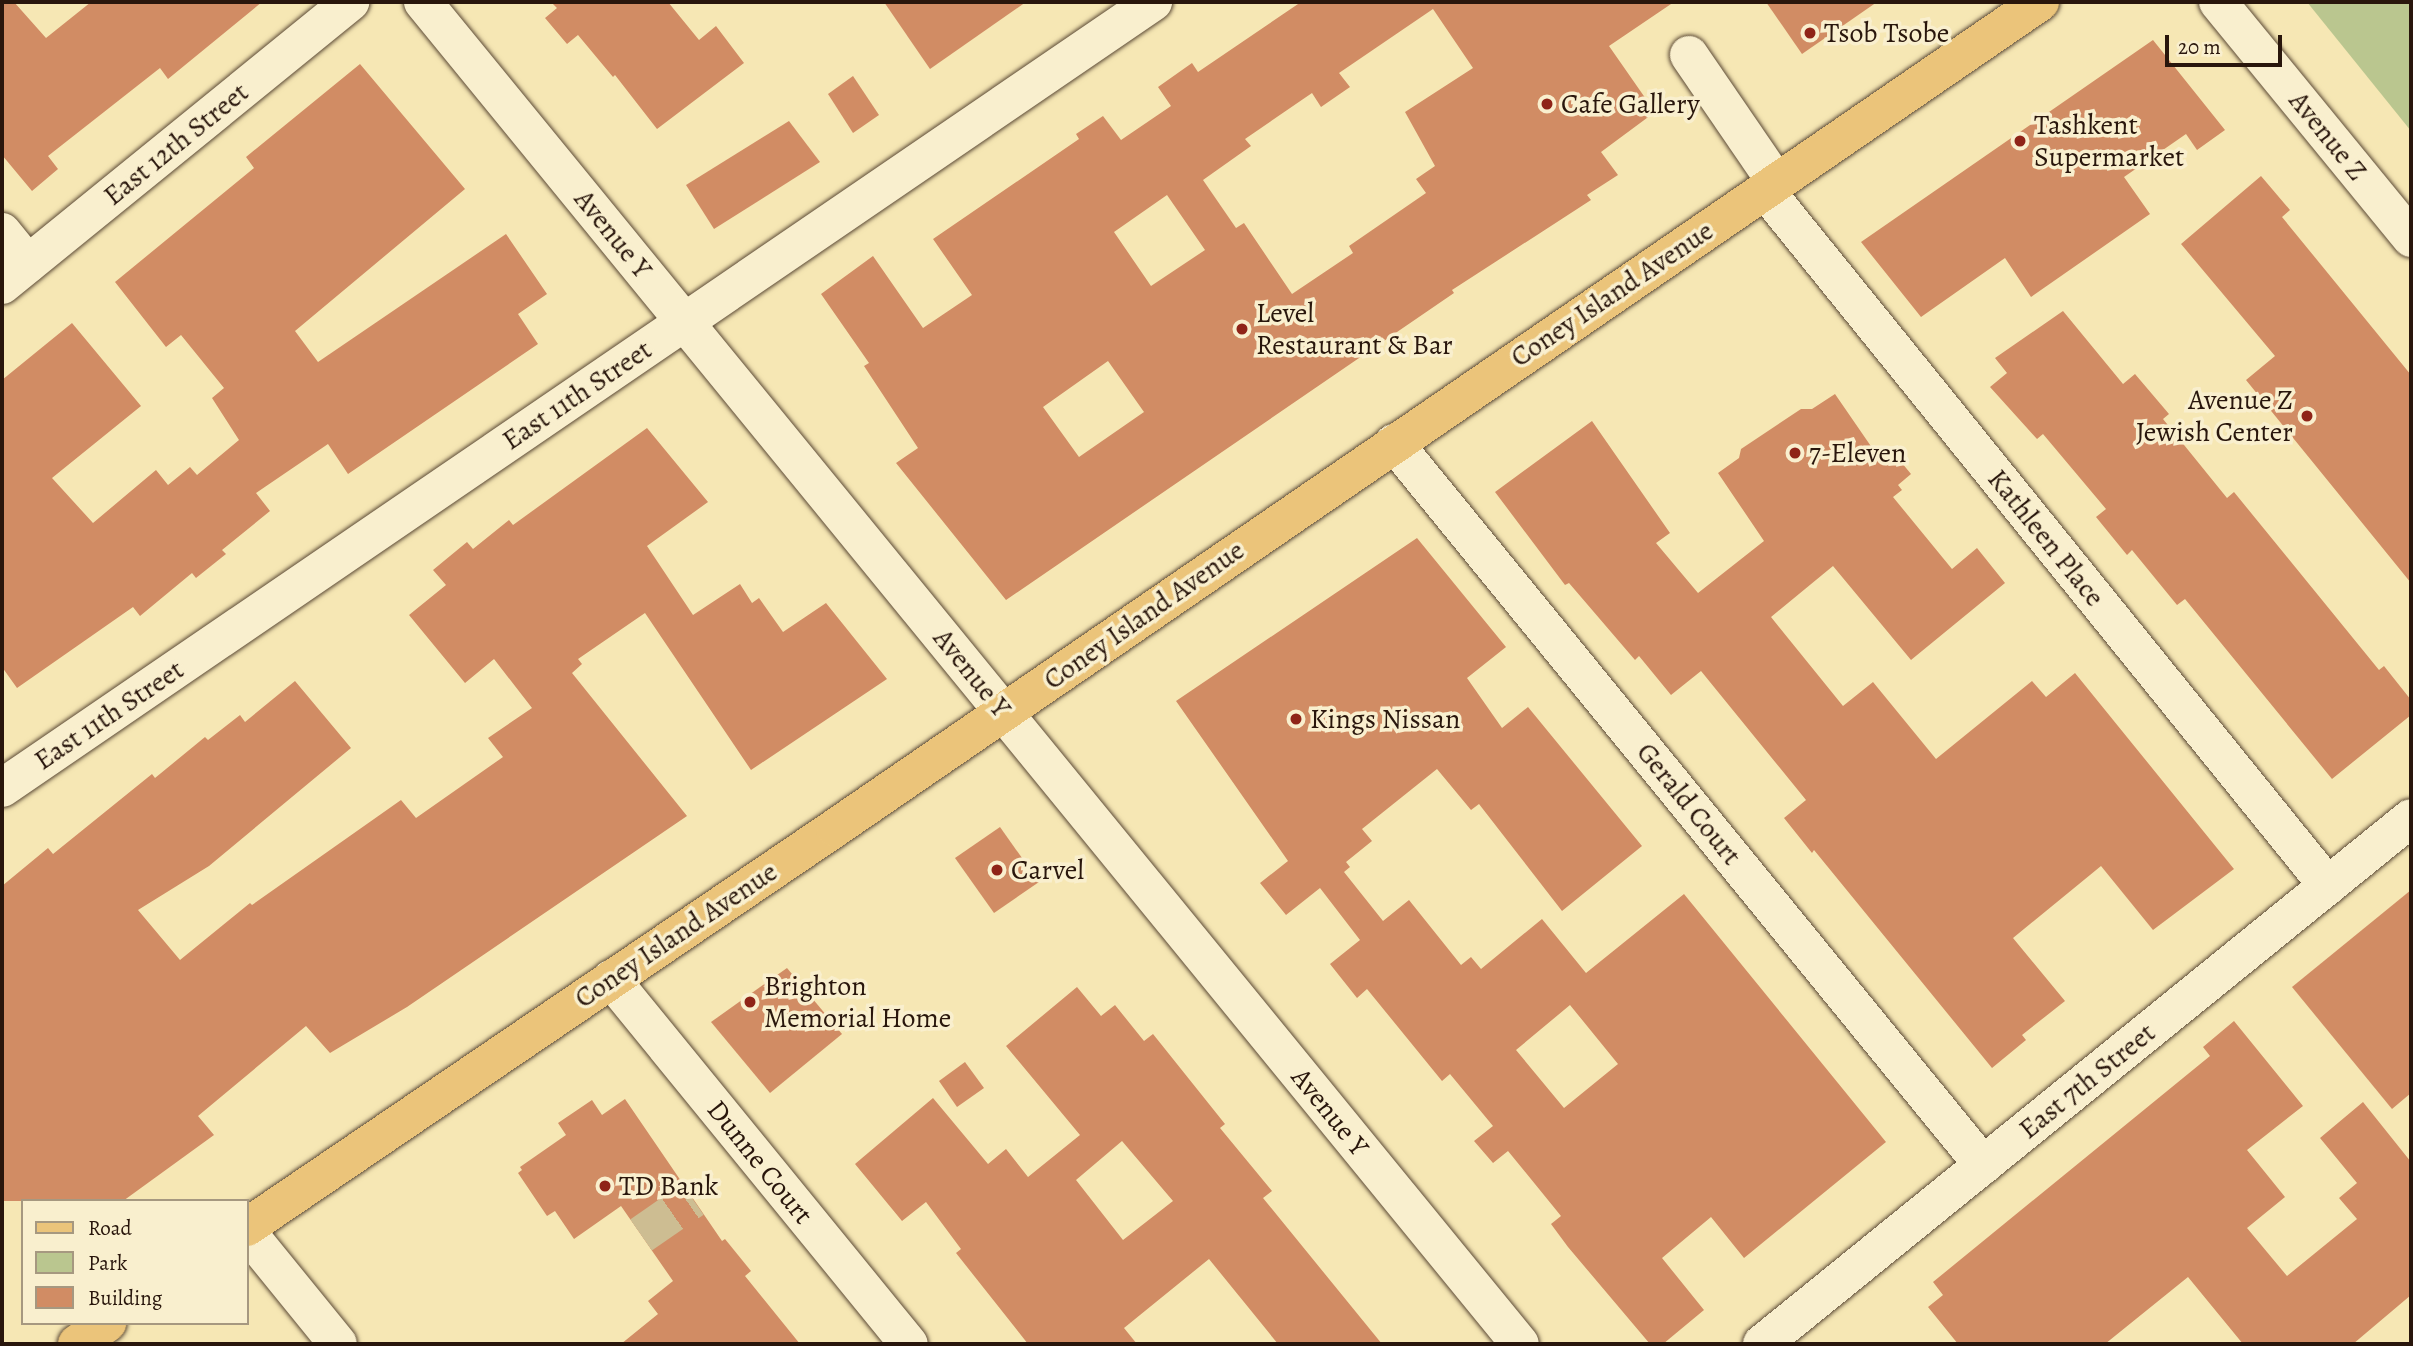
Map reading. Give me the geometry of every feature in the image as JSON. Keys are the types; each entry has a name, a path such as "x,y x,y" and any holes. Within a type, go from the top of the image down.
{"main road":[{"name":"Coney Island Avenue","path":"248,1228 2040,2"},
{"path":"77,1344 104,1325"}],"street":[{"name":"East 12th Street","path":"15,275 350,2"},
{"name":"Avenue Y","path":"423,2 1520,1344"},
{"name":"East 11th Street","path":"2,788 1153,2"},
{"name":"Avenue Z","path":"2218,2 2411,238"},
{"name":"Kathleen Place","path":"1689,55 1771,186 2328,886"},
{"path":"2,232 15,275"},
{"name":"Gerald Court","path":"1394,443 1983,1165"},
{"name":"East 7th Street","path":"1762,1344 2411,818"},
{"name":"Dunne Court","path":"611,979 909,1344"},
{"path":"248,1230 338,1344"}],"green space":[{"path":"2307,2 2411,2 2411,131"}],"building":[{"path":"2,2 14,2 46,38 91,2 262,2 168,79 160,68 48,156 58,169 32,191 2,155"},
{"path":"551,2 668,2 699,40 716,26 744,63 657,129 615,75 613,77 578,35 567,44 545,18 557,8"},
{"path":"884,2 1026,2 930,69"},
{"path":"1301,2 1674,2 1609,46 1655,112 1601,152 1618,175 1587,195 1591,200 1452,290 1454,293 1006,600 896,463 918,448 864,366 869,363 821,294 873,256 923,328 972,295 933,239 1079,139 1076,134 1103,116 1121,140 1171,106 1158,87 1192,63 1198,72","holes":["1433,9 1473,68 1405,112 1435,166 1416,179 1426,193 1349,246 1353,253 1292,294 1244,223 1236,228 1203,180 1251,146 1245,139 1312,93 1321,107 1350,87 1339,73","1167,195 1205,250 1151,286 1114,232","1108,361 1144,412 1079,457 1043,407"]},
{"name":"Tsob Tsobe","path":"1766,2 1877,2 1802,54"},
{"path":"2153,40 2225,130 2197,150 2186,134 2124,177 2150,214 2031,297 2005,258 1921,317 1861,242"},
{"path":"360,64 465,189 295,331 318,362 506,234 547,294 518,314 538,344 348,474 328,444 256,493 270,511 222,550 226,554 196,578 192,573 140,616 133,607 17,688 2,667 2,380 72,323 141,406 52,478 93,523 156,470 168,485 190,467 197,475 239,440 212,398 224,388 181,335 166,347 115,282 254,168 246,157"},
{"path":"853,76 879,115 853,133 828,94"},
{"path":"789,121 820,162 714,229 686,185"},
{"path":"2261,176 2290,210 2282,217 2411,375 2411,583 2246,380 2275,356 2181,244"},
{"path":"2063,311 2123,384 2135,374 2169,414 2163,419 2227,498 2234,492 2379,670 2384,666 2411,700 2411,715 2332,779 2185,599 2177,605 2132,550 2127,555 2096,517 2106,509 2043,434 2037,439 1990,387 2007,373 1995,358"},
{"path":"1835,394 1877,455 1888,446 1911,474 1898,485 1902,490 1893,497 1952,569 1977,548 2005,583 1911,660 1833,566 1771,617 1843,706 1873,682 1936,759 2032,681 2046,697 2075,673 2234,869 2153,930 2101,866 2013,938 2065,1001 2022,1035 2026,1040 1992,1068 1814,850 1812,853 1784,818 1806,800 1701,671 1671,695 1639,656 1635,660 1569,583 1565,585 1495,492 1592,421 1670,533 1656,543 1698,593 1764,541 1718,473 1739,458 1741,449 1801,409 1812,409"},
{"path":"647,428 708,502 647,546 693,615 740,584 752,603 759,598 783,632 826,603 887,679 751,770 645,613 578,659 582,664 572,673 687,816 407,1007 330,1053 306,1026 198,1116 214,1135 126,1199 2,1201 2,886 48,848 53,854 152,774 155,778 205,737 208,740 240,715 245,722 295,681 351,748 209,866 138,910 180,960 250,903 252,905 401,800 416,818 503,757 488,738 532,708 494,659 465,683 409,615 446,585 433,570 467,542 473,549 509,520 513,525"},
{"path":"1417,538 1506,647 1467,678 1502,728 1528,707 1642,846 1562,911 1479,804 1471,810 1437,769 1362,829 1372,841 1346,862 1350,867 1344,872 1383,921 1409,900 1461,965 1471,957 1481,969 1542,919 1586,973 1684,894 1886,1142 1744,1258 1711,1217 1662,1258 1704,1310 1663,1344 1650,1344 1551,1224 1561,1216 1508,1151 1493,1163 1474,1141 1493,1126 1450,1074 1442,1081 1367,989 1357,998 1330,964 1360,940 1320,888 1286,915 1260,883 1288,861 1176,701","holes":["1570,1005 1618,1064 1564,1108 1516,1050"]},
{"name":"Carvel","path":"1000,827 1039,882 994,913 955,858"},
{"path":"2411,890 2411,1093 2392,1109 2292,987"},
{"path":"787,968 842,1034 770,1093 711,1022"},
{"path":"1077,987 1101,1016 1115,1005 1144,1041 1153,1034 1225,1124 1220,1128 1272,1191 1263,1198 1382,1344 1278,1344 1209,1259 1124,1328 1137,1344 1028,1344 956,1253 961,1249 926,1202 902,1221 855,1164 933,1098 988,1164 1006,1149 1028,1177 1080,1135 1006,1046","holes":["1122,1141 1173,1201 1123,1240 1076,1180"]},
{"path":"2234,1021 2303,1106 2247,1150 2285,1197 2247,1228 2287,1276 2357,1219 2339,1198 2357,1183 2320,1138 2363,1102 2411,1162 2411,1295 2353,1344 2243,1344 2188,1277 2105,1344 1958,1344 1928,1307 1943,1295 1933,1282 2210,1056 2203,1047"},
{"path":"965,1062 984,1088 957,1107 939,1081"},
{"path":"625,1099 722,1241 725,1239 751,1271 745,1276 800,1344 621,1344 658,1314 648,1301 673,1281 621,1206 574,1239 555,1211 547,1216 518,1173 522,1170 520,1167 566,1135 558,1123 592,1100 602,1115"}],"tunnel":[{"path":"641,1235 693,1199"}],"place":[{"name":"Tsob Tsobe","path":"1810,33"},
{"name":"Cafe Gallery","path":"1547,104"},
{"name":"Tashkent Supermarket","path":"2020,141"},
{"name":"Level Restaurant & Bar","path":"1242,329"},
{"name":"Avenue Z Jewish Center","path":"2307,416"},
{"name":"7-Eleven","path":"1795,453"},
{"name":"Kings Nissan","path":"1296,719"},
{"name":"Carvel","path":"997,870"},
{"name":"Brighton Memorial Home","path":"750,1002"},
{"name":"TD Bank","path":"605,1186"}]}
